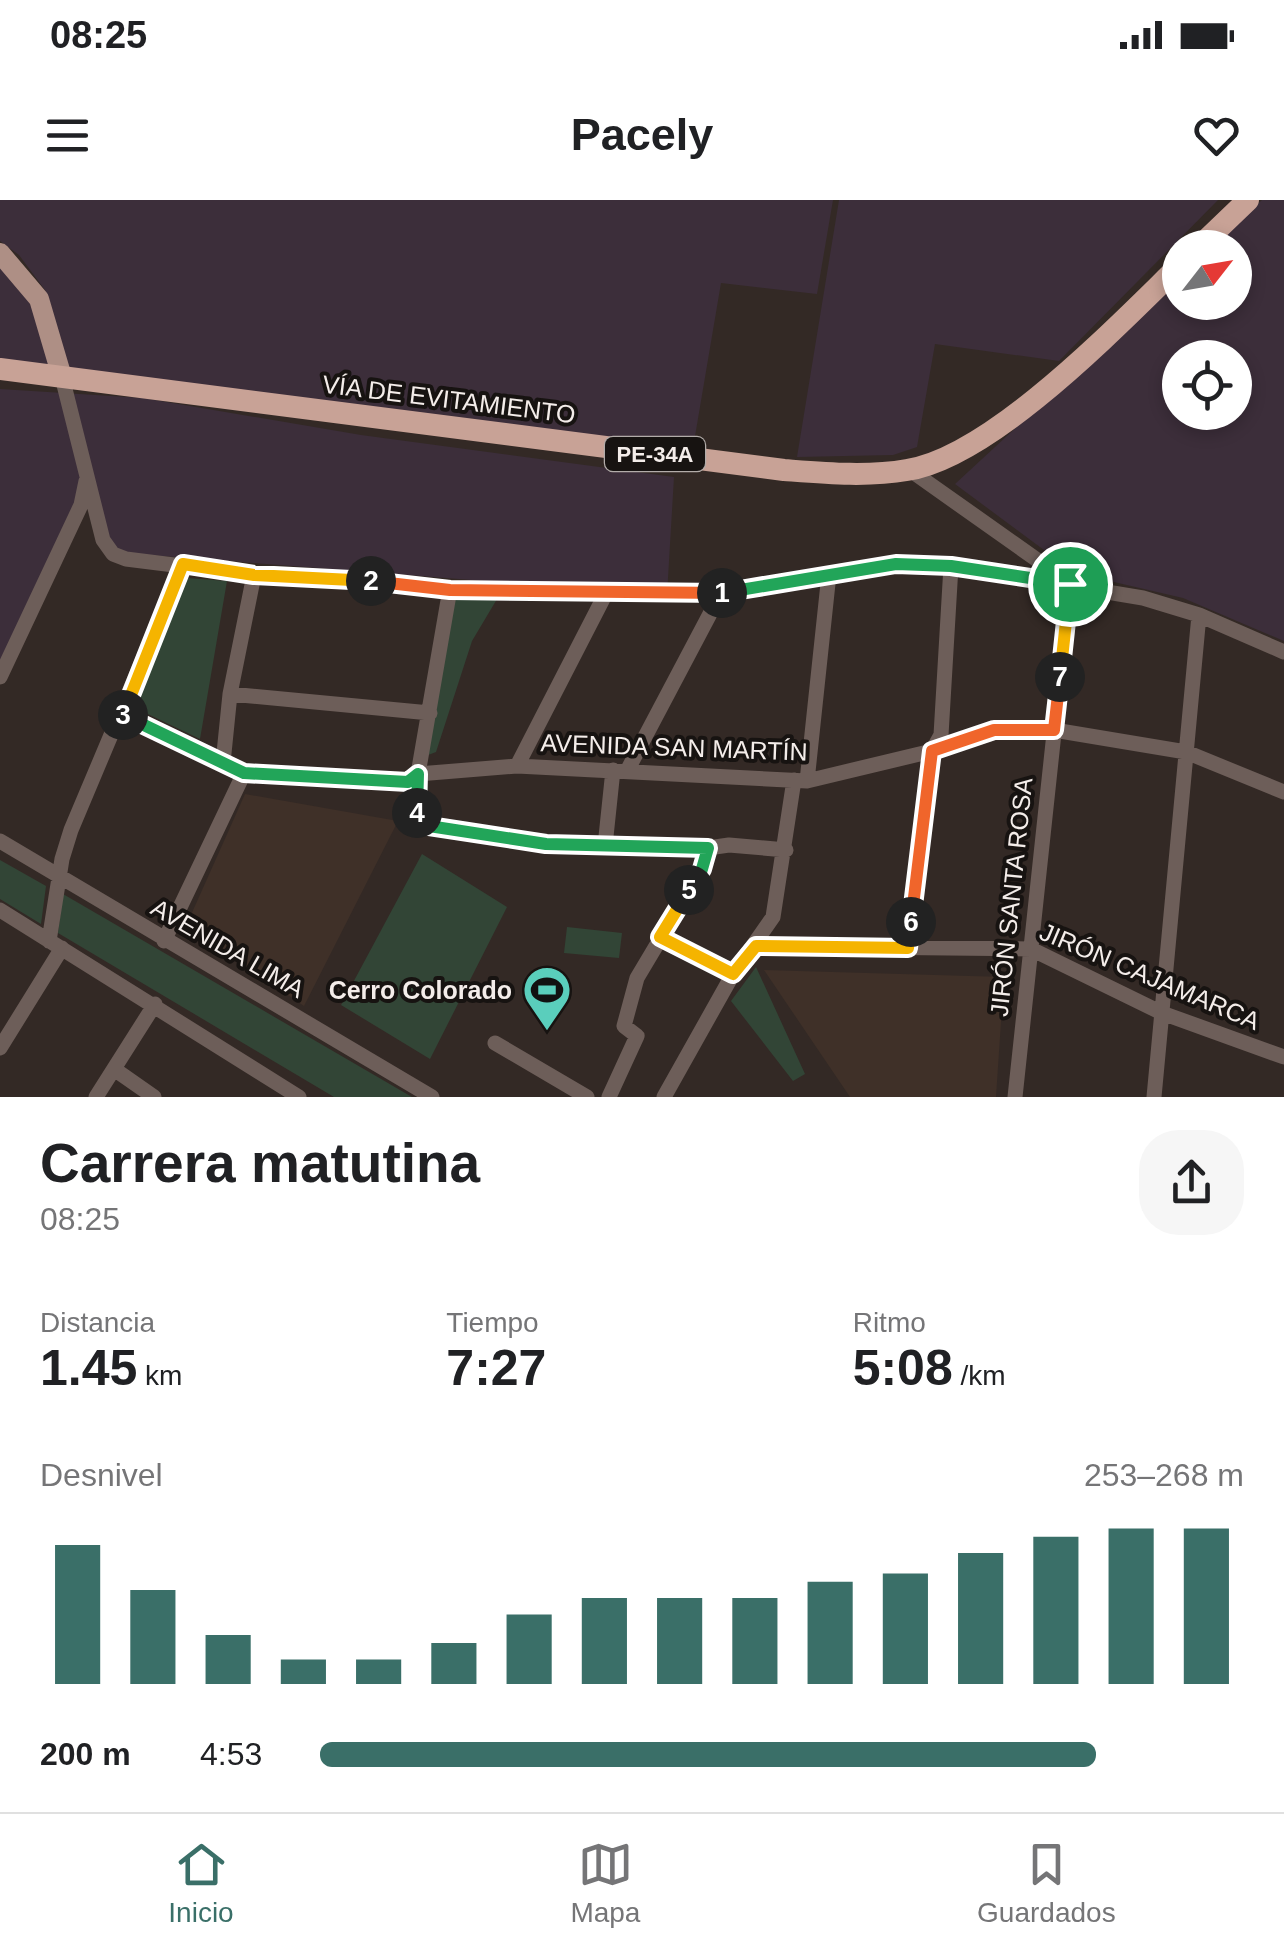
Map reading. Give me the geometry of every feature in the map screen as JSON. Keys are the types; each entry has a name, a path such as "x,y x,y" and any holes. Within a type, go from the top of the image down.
{"highway":[{"path":"1217,230 1248,200"},
{"name":"VÍA DE EVITAMIENTO","path":"1,371 784,470 910,470 960,449 1022,406 1162,281"}],"main road":[{"path":"0,253 40,299 62,377"}],"street":[{"path":"62,377 104,540 112,554 254,575 450,590 606,593 721,593 896,564 951,566 1144,598 1199,614 1284,652"},
{"path":"910,470 1070,584"},
{"path":"0,677 81,505 87,477"},
{"path":"0,1048 56,944 58,877 71,830 123,715 183,564"},
{"path":"908,948 932,751 942,735 951,566"},
{"path":"664,1097 733,974 773,917 800,780 829,574"},
{"path":"223,763 230,694 254,575"},
{"name":"JIRÓN SANTA ROSA","path":"1016,1097 1070,584"},
{"path":"450,590 418,774 416,824 546,844 708,848 729,844 786,850"},
{"path":"517,766 606,593"},
{"path":"605,846 620,771 721,593"},
{"path":"1154,1097 1199,614"},
{"path":"230,694 430,713"},
{"name":"AVENIDA SAN MARTÍN","path":"123,715 244,773 408,782 418,774 517,766 800,780 932,751 994,730 1054,730 1186,752 1284,792"},
{"path":"164,941 244,773"},
{"name":"AVENIDA LIMA","path":"0,841 432,1097"},
{"path":"609,1097 637,1036 624,1026 637,978 702,869 708,848"},
{"path":"0,910 155,1004 279,1092 299,1097"},
{"path":"660,937 733,974"},
{"name":"JIRÓN CAJAMARCA","path":"756,946 1031,949 1162,1012 1284,1057"},
{"path":"96,1097 155,1004"},
{"path":"495,1042 586,1097"},
{"path":"114,1069 154,1097"}],"shaded area":[{"path":"0,200 833,200 817,294 721,283 693,448 67,373 45,290 19,255 0,241"},
{"path":"839,200 1218,200 1188,230 1162,230 1162,257 1059,361 935,344 917,447 893,455 797,457"},
{"path":"1262,200 1284,200 1284,641 1183,598 1075,573 955,484 1162,293 1162,320 1252,320 1252,230 1229,230"},
{"path":"0,262 36,307 52,370 0,363"},
{"path":"0,389 143,398 361,435 674,477 667,595 123,553 111,546 95,494 68,528 0,665"},
{"path":"245,794 398,821 304,1006 186,926"},
{"path":"764,970 1004,977 996,1097 850,1097"}],"green space":[{"path":"187,578 227,581 200,739 131,706"},
{"path":"456,594 500,594 472,641 436,752 423,757"},
{"path":"422,854 507,907 430,1059 341,1005"},
{"path":"0,860 46,886 41,924 0,899"},
{"path":"63,894 412,1097 334,1097 58,933"},
{"path":"567,927 622,933 619,958 564,953"},
{"path":"756,967 805,1074 793,1081 731,1001"}],"place":[{"name":"Cerro Colorado","path":"547,1032"}],"route":[{"path":"183,564 254,575 343,578 450,590 721,593 896,564 951,566 1070,584 1054,730 994,730 932,751 908,948 756,946 733,974 660,937 702,869 708,848 546,844 416,824 418,774 408,782 244,773 123,715 183,564"}]}
